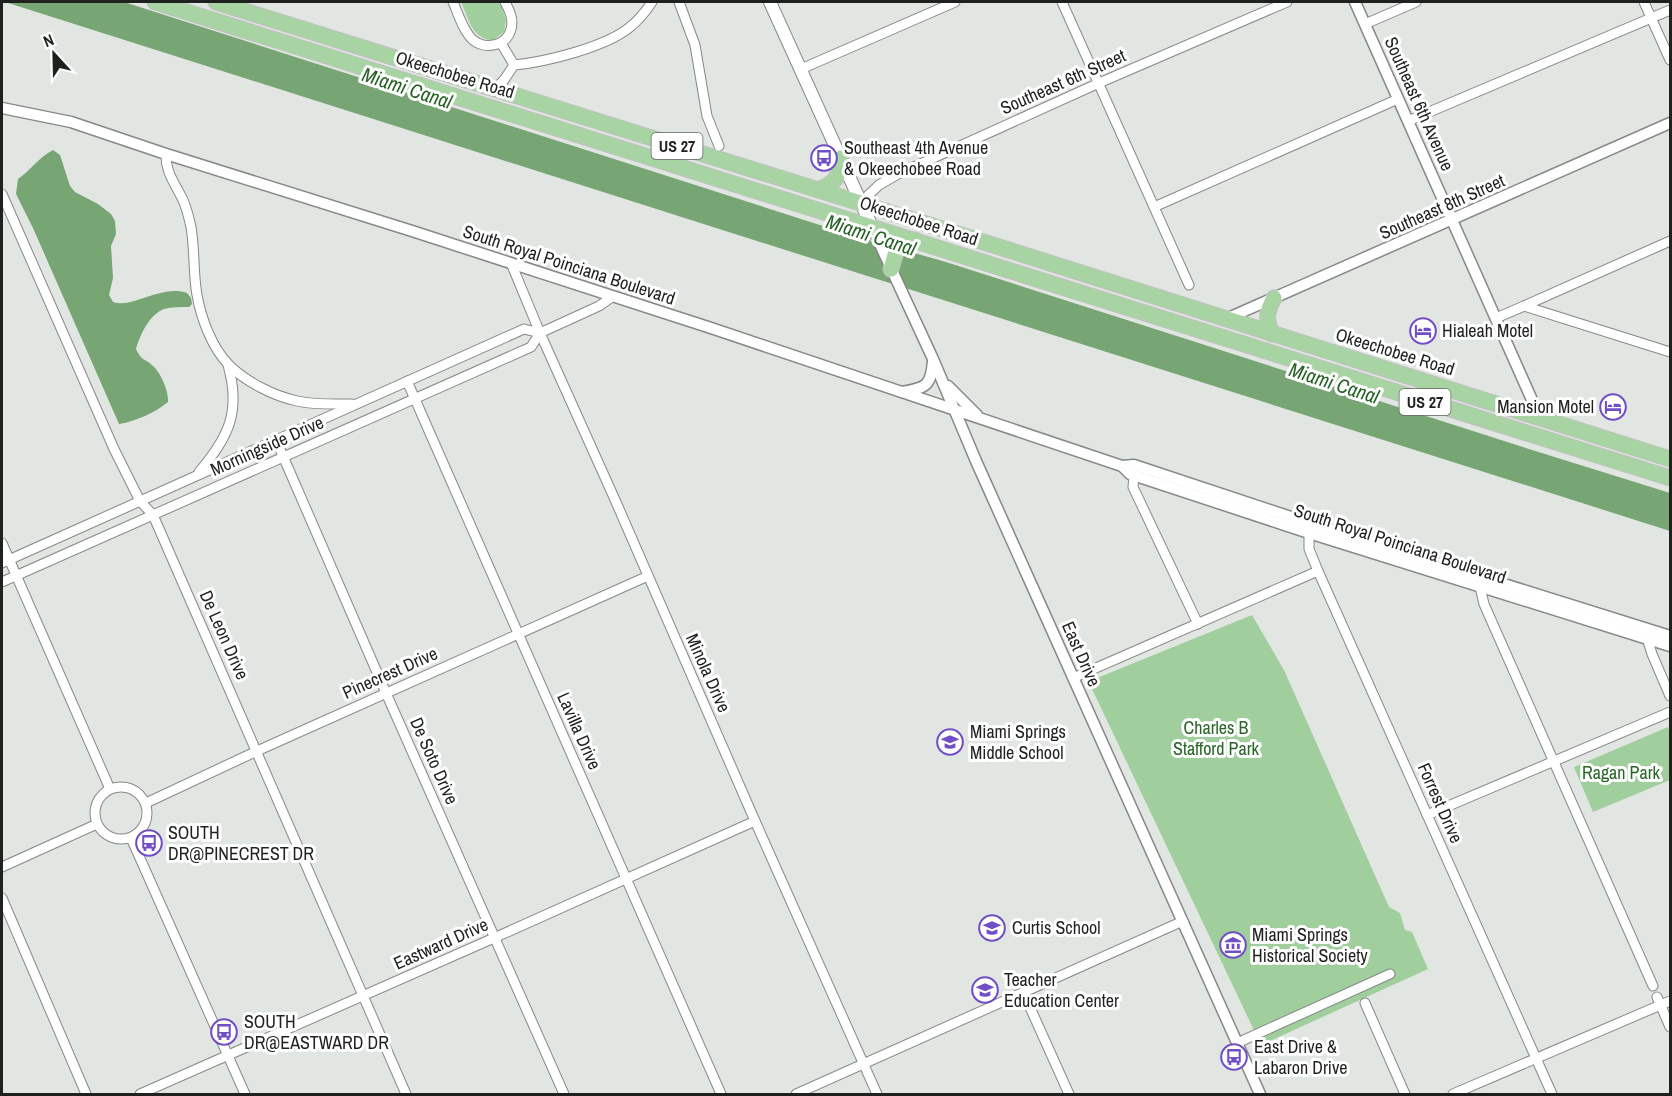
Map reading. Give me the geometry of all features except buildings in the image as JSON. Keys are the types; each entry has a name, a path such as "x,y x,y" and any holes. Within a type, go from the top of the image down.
{"highway":[{"name":"Okeechobee Road","path":"155,2 457,96 875,233 915,240 1671,478"},
{"name":"Okeechobee Road","path":"216,2 1671,459"},
{"path":"457,96 483,94 495,89"},
{"path":"819,190 837,179 841,158"},
{"path":"891,269 895,252 900,245 915,240"},
{"path":"1272,334 1267,316 1274,298"},
{"path":"1181,324 1210,324 1226,319"}],"main road":[{"path":"770,2 875,233"}],"street":[{"path":"453,2 468,34 472,39 484,45 501,43 510,34 511,16 505,2"},
{"path":"495,89 514,65 561,56 613,37 630,27 652,2"},
{"path":"678,2 693,38 707,116 719,146"},
{"path":"801,69 955,2"},
{"path":"1062,2 1189,285"},
{"name":"Southeast 6th Street","path":"860,203 879,185 898,174 1099,83 1287,2"},
{"name":"Southeast 6th Avenue","path":"1355,2 1540,418"},
{"path":"1365,24 1416,2"},
{"path":"1644,2 1671,60"},
{"path":"1408,121 1671,10"},
{"path":"501,43 514,65"},
{"path":"1154,207 1398,99"},
{"name":"South Royal Poinciana Boulevard","path":"2,108 71,122 511,263 1122,466 1134,465 1480,586 1671,646"},
{"name":"Southeast 8th Street","path":"1226,319 1671,123"},
{"path":"166,154 166,168 187,211 193,244 196,293 202,318 209,335 228,365 233,386 231,419 225,437 196,476"},
{"name":"De Leon Drive","path":"2,194 114,449 140,501 153,515 406,1095"},
{"name":"East Drive","path":"875,233 933,358 1073,678 1260,1095"},
{"path":"1496,318 1671,241"},
{"name":"Minola Drive","path":"511,263 877,1095"},
{"name":"Morningside Drive","path":"2,582 531,346 540,333 599,306 612,297"},
{"path":"1524,306 1671,352"},
{"name":"Morningside Drive","path":"5,561 524,329 540,333"},
{"path":"902,393 925,386 932,376 933,358"},
{"path":"228,365 278,396 298,402 356,404"},
{"path":"942,379 982,419"},
{"name":"Lavilla Drive","path":"407,381 721,1095"},
{"name":"De Soto Drive","path":"276,440 564,1095"},
{"name":"South Royal Poinciana Boulevard","path":"1122,466 1130,474 1671,636"},
{"path":"1134,475 1133,487 1198,624"},
{"name":"Forrest Drive","path":"1309,528 1310,549 1318,571 1552,1095"},
{"path":"2,543 5,561 16,576 110,789"},
{"path":"1073,678 1318,571"},
{"name":"Pinecrest Drive","path":"146,804 257,751 648,576"},
{"path":"1480,586 1484,604 1653,986"},
{"path":"1647,638 1671,696"},
{"path":"1427,815 1671,712"},
{"path":"127,787 135,790 146,804 148,812 144,828 131,838 123,840 107,836 97,824 95,808 103,793 110,789 127,787"},
{"name":"Eastward Drive","path":"140,1095 755,821"},
{"path":"2,867 97,824"},
{"path":"131,838 245,1095"},
{"path":"2,898 87,1095"},
{"path":"796,1095 1183,921"},
{"path":"1237,1043 1390,974"},
{"path":"1024,994 1068,1095"},
{"path":"1659,1001 1671,1027"},
{"path":"1453,1095 1659,1001 1671,1001"},
{"path":"1365,1004 1405,1095"}],"green space":[{"path":"461,2 500,2 506,20 504,32 493,40 480,36 472,27"},
{"name":"Charles B Stafford Park","path":"1252,615 1284,670 1389,907 1400,913 1405,930 1412,932 1428,969 1261,1045 1092,689 1097,678"},
{"name":"Ragan Park","path":"1668,727 1670,780 1593,812 1574,767"}],"shaded area":[{"path":"5,2 124,2 851,235 946,262 1670,493 1670,531"},
{"path":"53,150 60,155 70,186 75,192 98,204 111,214 115,221 116,234 111,246 113,278 109,295 113,302 129,302 177,291 187,293 191,298 192,304 189,307 167,308 159,312 143,332 136,349 142,358 159,373 166,388 168,402 132,421 119,424 16,194 18,179"}],"place":[{"name":"Southeast 4th Avenue & Okeechobee Road","path":"824,158"},
{"name":"Hialeah Motel","path":"1423,331"},
{"name":"Mansion Motel","path":"1613,407"},
{"name":"Miami Springs Middle School","path":"950,742"},
{"name":"SOUTH DR@PINECREST DR","path":"149,843"},
{"name":"Curtis School","path":"992,928"},
{"name":"Miami Springs Historical Society","path":"1233,945"},
{"name":"Teacher Education Center","path":"985,990"},
{"name":"SOUTH DR@EASTWARD DR","path":"224,1032"},
{"name":"East Drive & Labaron Drive","path":"1234,1057"}],"water label":[{"name":"Miami Canal","path":"407,88"},
{"name":"Miami Canal","path":"871,235"},
{"name":"Miami Canal","path":"1334,383"}]}
